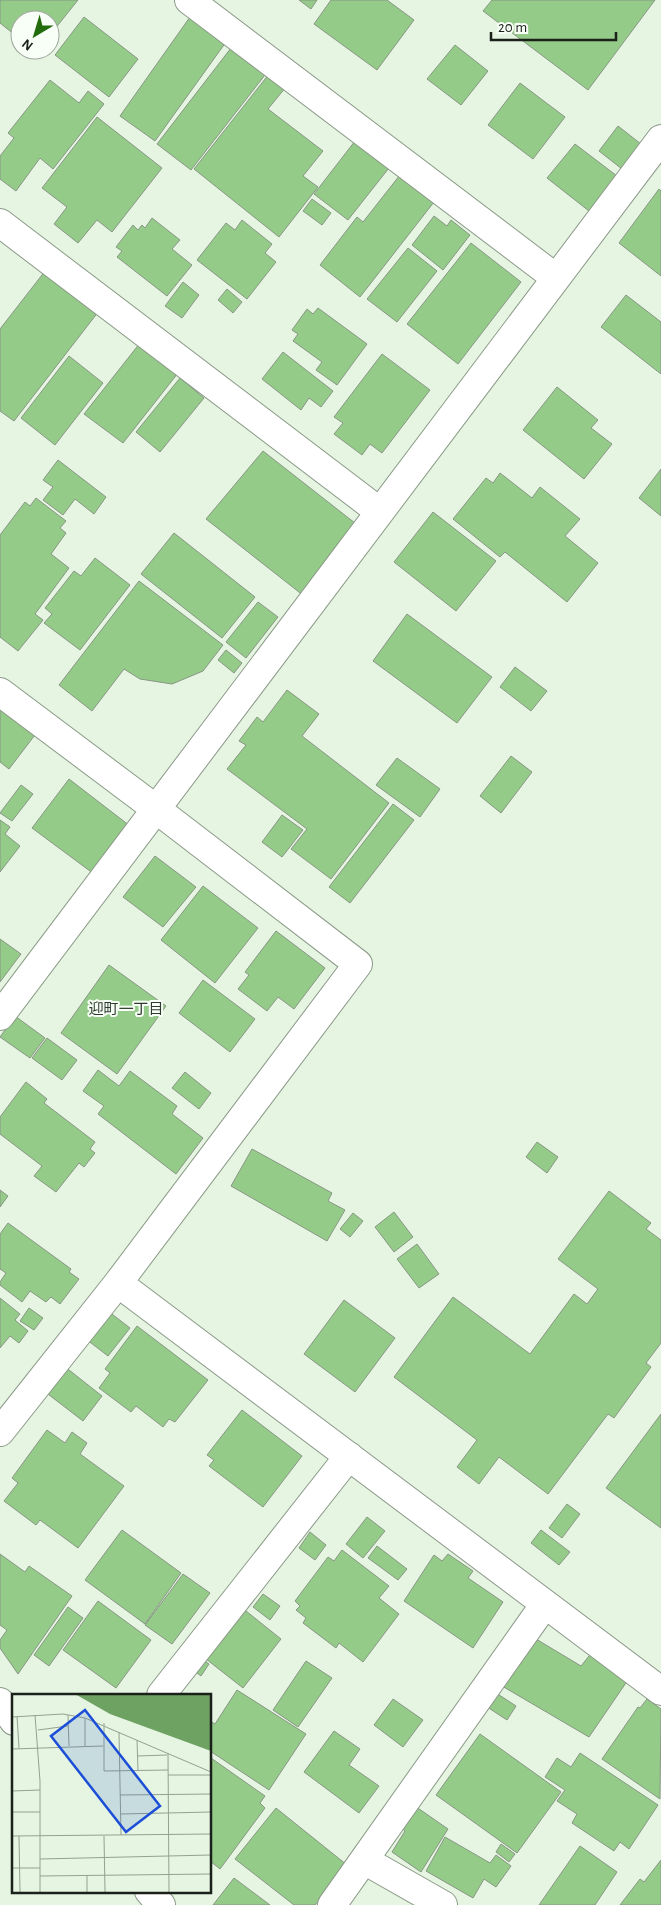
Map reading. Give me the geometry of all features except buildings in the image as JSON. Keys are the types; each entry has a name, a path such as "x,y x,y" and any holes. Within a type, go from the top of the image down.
{"street":[{"path":"189,0 556,278"},
{"path":"0,1016 661,139"},
{"path":"0,223 380,512"},
{"path":"0,692 156,808 358,964 118,1283 0,1432"},
{"path":"118,1283 661,1691"},
{"path":"162,1694 349,1456"},
{"path":"332,1905 545,1604"},
{"path":"0,1702 12,1718"},
{"path":"364,1860 443,1905"},
{"path":"150,1892 161,1905"}],"district":[{"name":"迎町一丁目","path":"126,1009"}]}
